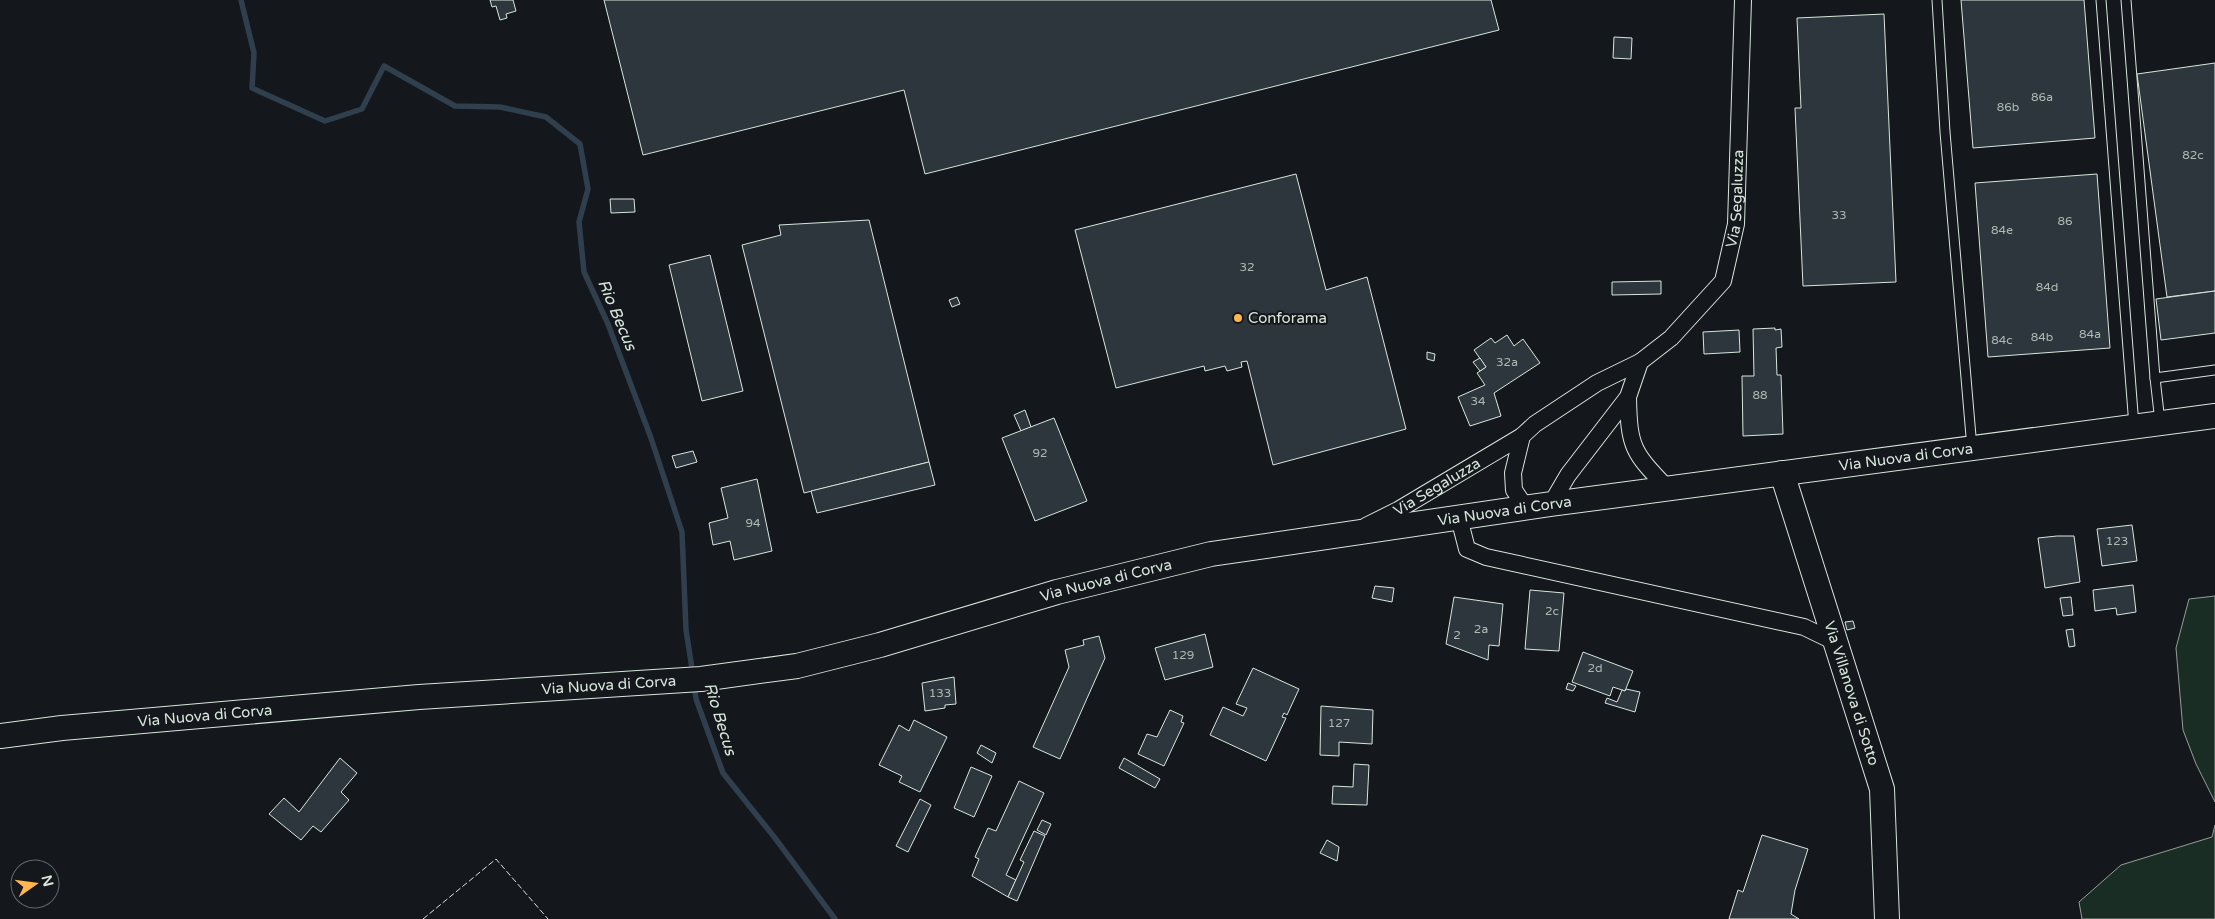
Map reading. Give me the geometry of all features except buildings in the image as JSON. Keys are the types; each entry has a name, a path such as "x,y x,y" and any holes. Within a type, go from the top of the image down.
{"main road":[{"name":"Via Nuova di Corva","path":"0,736 62,728 419,697 701,679 797,666 880,645 1057,592 1211,554 1667,488 2215,416"},
{"name":"Via Villanova di Sotto","path":"1782,473 1882,789 1886,919"}],"street":[{"name":"Via Segaluzza","path":"1350,534 1398,510 1522,436 1535,424 1597,384 1640,362 1671,338 1723,281 1736,224 1743,0"},
{"path":"1551,504 1568,475 1628,397 1640,362"},
{"path":"1628,397 1628,431 1638,457 1667,488"},
{"path":"1522,436 1513,473 1514,490 1526,508"},
{"path":"1459,518 1467,549 1486,557 1804,627 1837,643"}],"lane":[{"path":"1937,0 1946,142 1972,449"},
{"path":"2101,0 2134,427"},
{"path":"2126,0 2160,423"},
{"path":"2155,378 2215,370"}],"green space":[{"path":"2215,596 2215,802 2196,764 2183,730 2176,648 2189,599"},
{"path":"2215,825 2215,919 2082,919 2079,902 2121,865 2212,837"}],"waterway":[{"name":"Rio Becus","path":"241,0 254,53 252,88 325,121 362,109 384,66 455,106 500,107 546,117 580,144 588,189 579,222 584,272 608,324 651,438 682,532 686,630 693,675"},
{"name":"Rio Becus","path":"694,684 696,699 723,773 775,838 835,919"}],"fence":[{"path":"423,919 496,859 548,919"}],"place":[{"name":"Conforama","path":"1238,318"}]}
